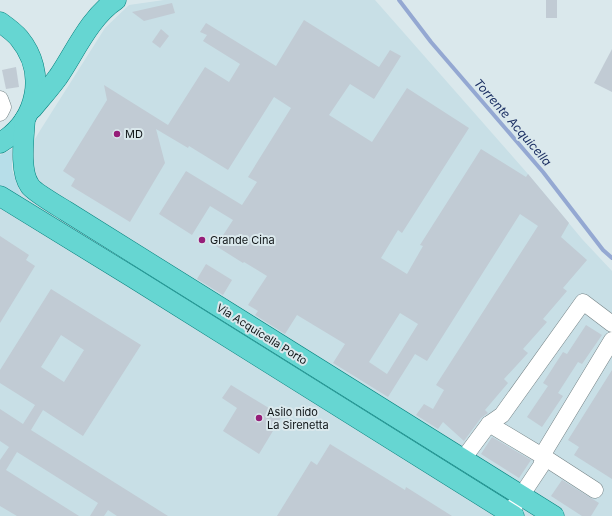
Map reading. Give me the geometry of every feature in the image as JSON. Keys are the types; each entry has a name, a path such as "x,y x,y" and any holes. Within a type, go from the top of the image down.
{"main road":[{"path":"0,143 12,136 57,78 93,22 110,4 116,0"},
{"path":"0,22 19,39 28,51 34,69 36,88 34,100 27,116"},
{"name":"Via Acquicella Porto","path":"27,116 23,160 25,173 30,187 552,515"},
{"name":"Via Acquicella Porto","path":"0,196 215,328 512,515"},
{"path":"132,277 143,259"},
{"path":"215,328 226,311"},
{"path":"349,413 361,395"},
{"path":"393,440 404,422"}],"lane":[{"path":"0,99 2,107 0,112"},
{"path":"463,459 489,424 502,415 583,302 612,324"},
{"path":"512,515 522,495 541,466 546,448 612,340"},
{"path":"489,424 595,490"}],"shaded area":[{"path":"164,0 375,0 528,174 582,239 612,271 612,516 0,516 0,196 105,28 129,5"},
{"path":"12,149 12,169 22,201 0,187 0,155"}],"building":[{"path":"546,0 557,0 557,18 546,18"},
{"path":"172,3 175,13 144,21 132,12"},
{"path":"304,20 379,67 390,50 401,56 374,99 350,84 329,115 372,142 407,88 469,128 402,233 398,230 381,258 407,274 423,246 420,245 481,149 526,177 528,174 569,223 561,237 587,260 563,288 567,291 543,319 547,322 523,349 528,353 504,379 508,383 485,410 488,413 481,418 464,441 443,422 438,429 416,415 424,404 433,409 444,390 436,385 538,226 520,214 427,361 415,354 388,397 333,363 345,344 297,315 285,334 255,315 258,311 248,305 267,276 216,246 233,220 210,206 192,235 159,214 186,171 242,205 257,182 248,177 291,108 274,97 228,170 189,146 188,148 156,129 165,163 130,222 71,186 75,179 63,171 107,100 104,85 168,125 205,67 229,82 240,64 203,41 207,35 200,32 206,23 276,66","holes":["400,313 418,324 387,374 369,362"]},
{"path":"161,29 169,36 160,48 152,42"},
{"path":"612,49 612,92 594,83"},
{"path":"16,67 19,87 6,89 2,70"},
{"path":"0,236 29,255 26,260 35,266 0,323"},
{"path":"206,264 232,280 223,295 197,279"},
{"path":"51,289 141,345 83,436 43,410 31,430 168,516 117,516 108,510 104,516 90,516 98,503 17,452 6,470 79,516 17,516 0,506 0,460 9,447 0,441 0,409 23,424 35,405 0,383 0,370","holes":["61,335 84,350 64,382 41,367"]},
{"path":"586,325 602,335 582,364 578,362 558,393 563,396 542,427 527,417 548,386 543,383 563,352 567,354"},
{"path":"612,370 612,479 574,455 579,447 568,440"},
{"name":"Asilo nido La Sirenetta","path":"231,385 282,416 259,454 223,431 237,408 222,398"},
{"path":"492,437 531,460 519,478 481,454"},
{"path":"330,444 405,490 406,487 452,516 277,516 311,461 317,465"},
{"path":"562,480 599,503 591,516 582,516 551,496"}],"waterway":[{"name":"Torrente Acquicella","path":"399,0 431,42 543,172 603,250 612,258"}],"place":[{"name":"MD","path":"117,134"},
{"name":"Grande Cina","path":"202,240"},
{"name":"Asilo nido La Sirenetta","path":"259,418"}]}
